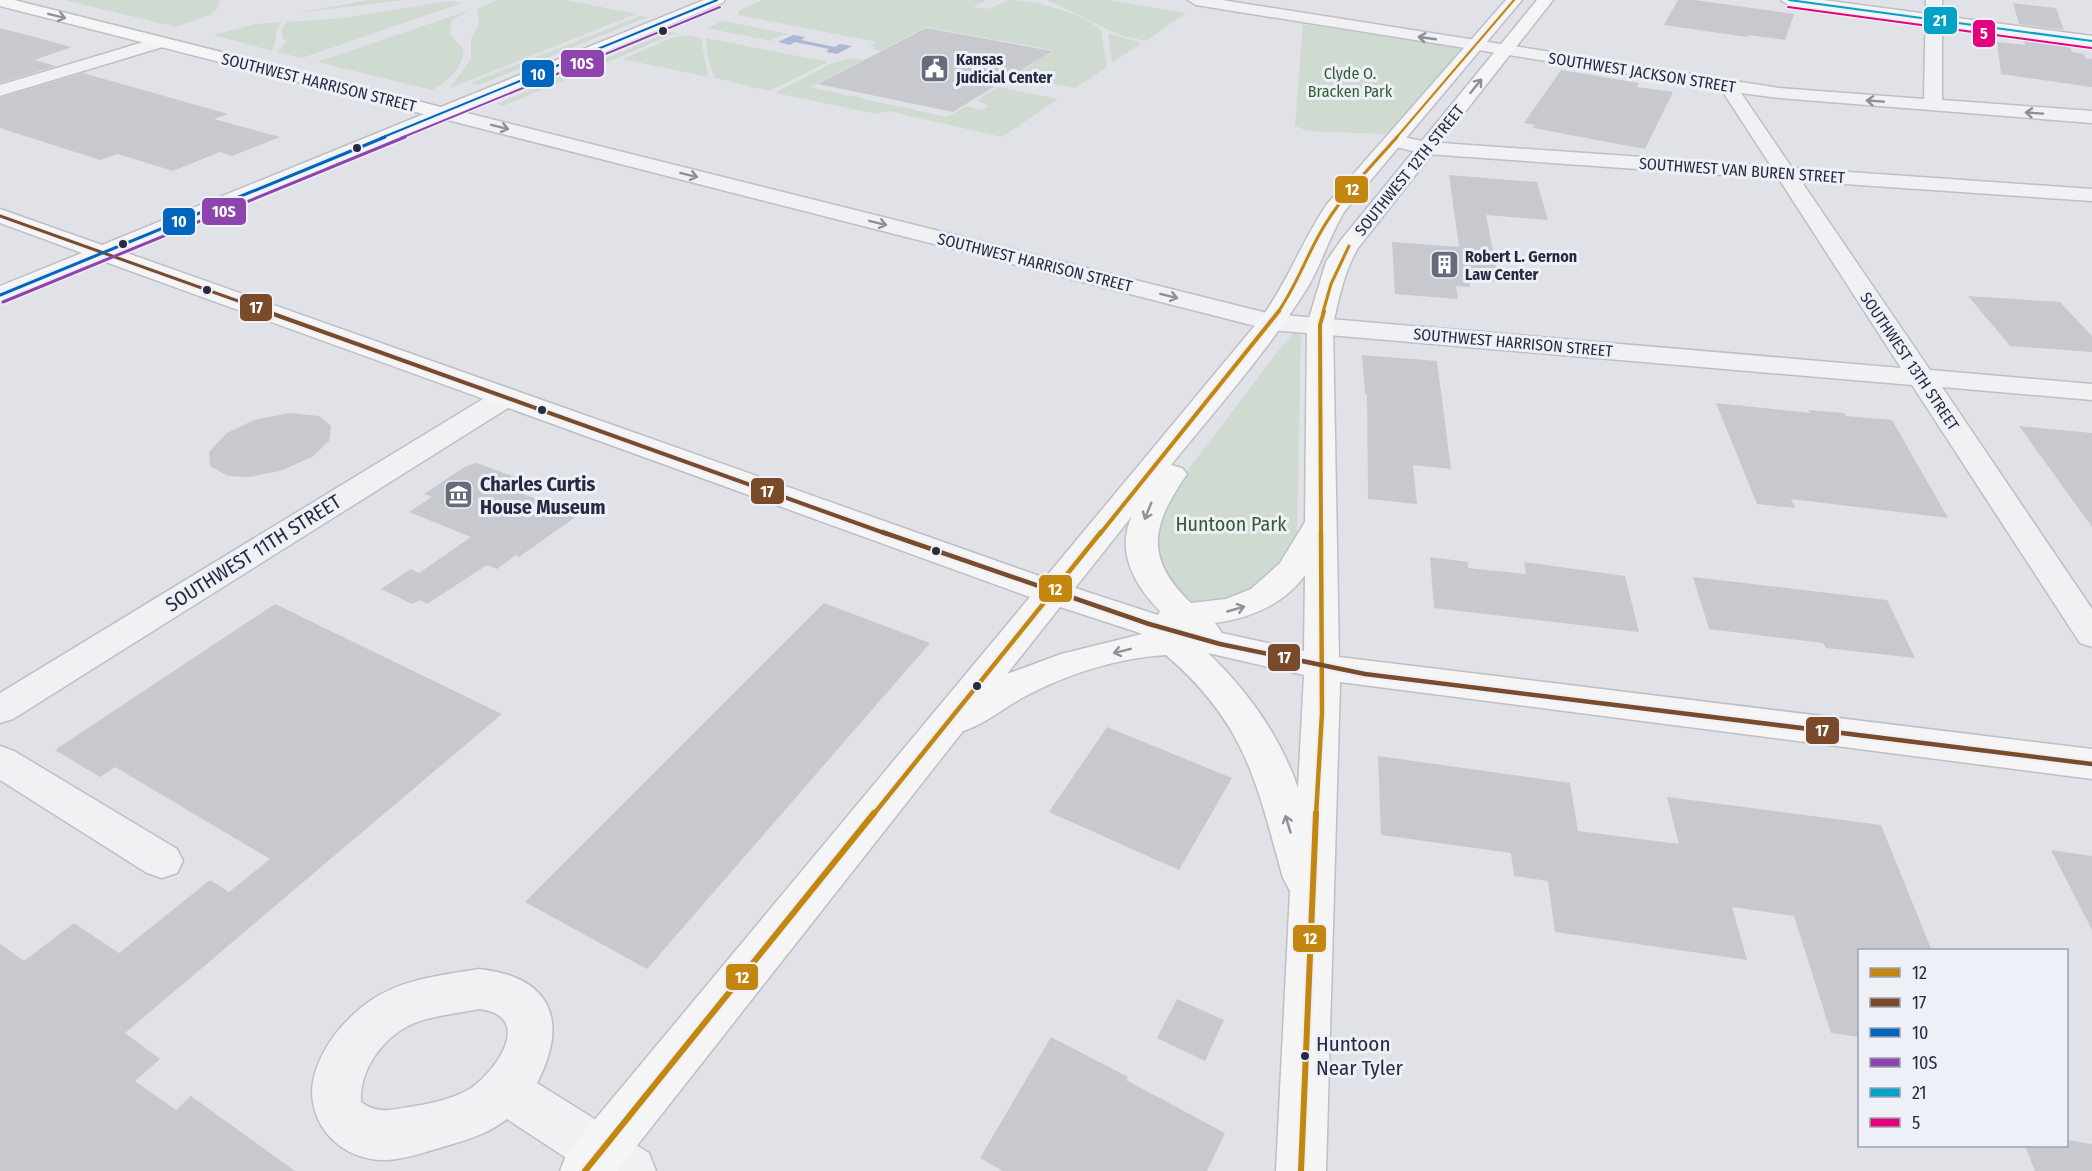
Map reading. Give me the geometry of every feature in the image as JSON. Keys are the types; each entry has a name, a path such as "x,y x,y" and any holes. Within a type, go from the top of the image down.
{"main road":[{"path":"0,295 717,0"},
{"name":"SOUTHWEST 12TH STREET","path":"606,1165 942,730 1271,322 1295,288 1318,236 1335,209 1514,0"},
{"name":"SOUTHWEST 12TH STREET","path":"1301,1171 1322,668 1320,325 1338,262 1545,0"},
{"path":"1790,0 2092,40"},
{"name":"SOUTHWEST HARRISON STREET","path":"0,1 443,113"},
{"path":"0,216 1054,591 1221,645 1322,668 2092,764"},
{"path":"1271,322 1223,407 1154,496 1141,532 1144,567 1177,629 1204,670 1242,717 1271,769 1311,900"},
{"path":"942,730 1015,686 1089,658 1142,646 1177,629 1256,603 1279,586 1293,571 1321,521"},
{"path":"1136,618 1177,629 1221,645"}],"street":[{"name":"SOUTHWEST JACKSON STREET","path":"1196,0 1266,11 1302,20 1476,45 1728,86 1835,99 2092,117"},
{"path":"1934,0 1934,105"},
{"path":"0,91 160,42"},
{"name":"SOUTHWEST 13TH STREET","path":"1728,86 2092,635"},
{"name":"SOUTHWEST HARRISON STREET","path":"443,113 1271,322 2092,392"},
{"name":"SOUTHWEST VAN BUREN STREET","path":"1393,141 1427,148 2092,195"},
{"name":"SOUTHWEST 11TH STREET","path":"0,710 506,397"},
{"path":"0,761 162,861"},
{"path":"505,1090 606,1165"}],"green space":[{"path":"64,0 220,1 217,9 211,14 176,27"},
{"path":"369,0 404,0 296,13"},
{"path":"497,0 566,0 636,14 450,88 471,59 471,39 479,24 477,9"},
{"path":"763,0 986,0 973,7 985,9 1009,0 1032,2 1070,13 1101,30 1107,67 1075,88 1014,76 1053,50 926,27 880,51 870,46 877,42 738,15 740,10"},
{"path":"1047,0 1106,0 1186,13 1146,41 1119,35"},
{"path":"450,1 462,3 302,58 277,52 288,41 283,40 281,31 287,22 343,18"},
{"path":"470,10 452,20 450,34 463,49 461,62 449,78 432,90 317,62"},
{"path":"640,16 648,17 479,85 471,83"},
{"path":"723,21 789,34 771,39 774,40 772,41 706,28"},
{"path":"281,22 272,51 214,35 256,24"},
{"name":"Clyde O. Bracken Park","path":"1303,24 1459,47 1462,50 1392,129 1384,134 1308,131 1295,126"},
{"path":"669,32 676,33 503,106 496,104"},
{"path":"690,35 701,38 708,77 622,59 672,38"},
{"path":"1108,35 1140,44 1112,63"},
{"path":"706,38 828,62 769,91 715,78 708,60"},
{"path":"855,58 863,60 810,87 947,117 966,106 983,110 988,106 977,100 998,87 1058,99 1002,137 888,111 877,114 775,93 832,63"},
{"name":"Huntoon Park","path":"1298,331 1301,333 1295,549 1288,560 1250,591 1214,605 1195,605 1183,601 1156,563 1156,519 1183,476 1276,354 1293,333"}],"water":[{"path":"793,35 805,37 801,40 835,47 840,44 852,46 837,54 826,52 829,49 795,42 790,45 778,42"}],"building":[{"path":"1678,0 1695,0 1794,14 1785,40 1664,25"},
{"path":"2013,3 2056,8 2064,30 2019,24"},
{"path":"0,28 72,47 34,60 56,66 0,83"},
{"name":"Kansas Judicial Center","path":"926,28 1052,51 953,112 818,84"},
{"path":"2023,39 2069,45 2072,52 2084,54 2085,58 2092,59 2092,87 2001,74 1997,42 2025,45"},
{"path":"1561,70 1639,83 1637,87 1673,92 1645,149 1533,128 1535,125 1524,123"},
{"path":"83,73 228,114 214,119 280,137 232,156 220,152 173,171 118,154 100,160 0,128 0,98"},
{"path":"1449,175 1537,182 1548,220 1486,215 1499,282 1469,280 1470,287 1456,286 1458,299 1395,294 1392,242 1459,247"},
{"path":"1968,296 2060,302 2092,336 2092,352 2010,346"},
{"path":"1362,355 1437,361 1451,469 1413,465 1417,504 1368,499 1367,394 1365,394"},
{"path":"1716,403 1810,413 1808,410 1844,413 1846,416 1892,420 1948,518 1791,499 1795,508 1757,504"},
{"path":"290,413 319,416 331,426 329,441 312,457 280,471 249,477 228,476 210,466 209,452 227,433 254,420"},
{"path":"2019,426 2092,433 2092,527"},
{"path":"477,463 531,483 519,492 577,516 519,557 516,555 497,569 487,565 427,604 420,600 412,604 381,589 411,569 419,573 471,537 409,512 432,497 424,494 466,466"},
{"path":"1430,557 1468,562 1468,568 1526,574 1524,562 1625,576 1639,632 1434,608"},
{"path":"1693,577 1887,600 1915,658 1826,648 1823,643 1709,629"},
{"path":"824,603 930,643 647,969 525,902"},
{"path":"275,604 502,714 125,1033 160,1059 135,1081 176,1110 191,1096 295,1171 0,1171 0,944 24,961 74,923 119,953 210,880 229,892 270,859 115,767 100,777 55,750"},
{"path":"1107,727 1232,778 1179,870 1049,812"},
{"path":"1378,756 1570,783 1578,831 1679,844 1667,797 1881,825 1931,949 1858,949 1858,1037 1831,1033 1794,916 1732,907 1747,960 1555,932 1548,881 1514,876 1511,853 1381,835"},
{"path":"2051,850 2092,856 2092,930"},
{"path":"1177,999 1224,1020 1205,1061 1157,1038"},
{"path":"1051,1037 1128,1077 1126,1080 1225,1133 1207,1171 1003,1171 980,1158"},
{"path":"2068,1140 2092,1144 2092,1171 2035,1171 2025,1147 2068,1147"}],"transit line":[{"name":"10","path":"0,295 717,0"},
{"name":"12","path":"585,1171 1271,322 1295,288 1318,236 1335,209 1514,0"},
{"name":"21","path":"1789,0 2092,41"},
{"name":"10S","path":"3,302 720,7"},
{"name":"5","path":"1788,7 2091,48"},
{"name":"17","path":"0,216 1007,577 1149,624 1220,644 1365,674 2092,764"},
{"name":"12","path":"1301,1171 1311,900 1322,713 1320,325 1331,284 1349,246"}],"place":[{"name":"Kansas Judicial Center","path":"935,68"},
{"name":"Robert L. Gernon Law Center","path":"1444,265"},
{"name":"Charles Curtis House Museum","path":"459,495"},
{"name":"Huntoon Near Tyler","path":"1305,1056"}]}
